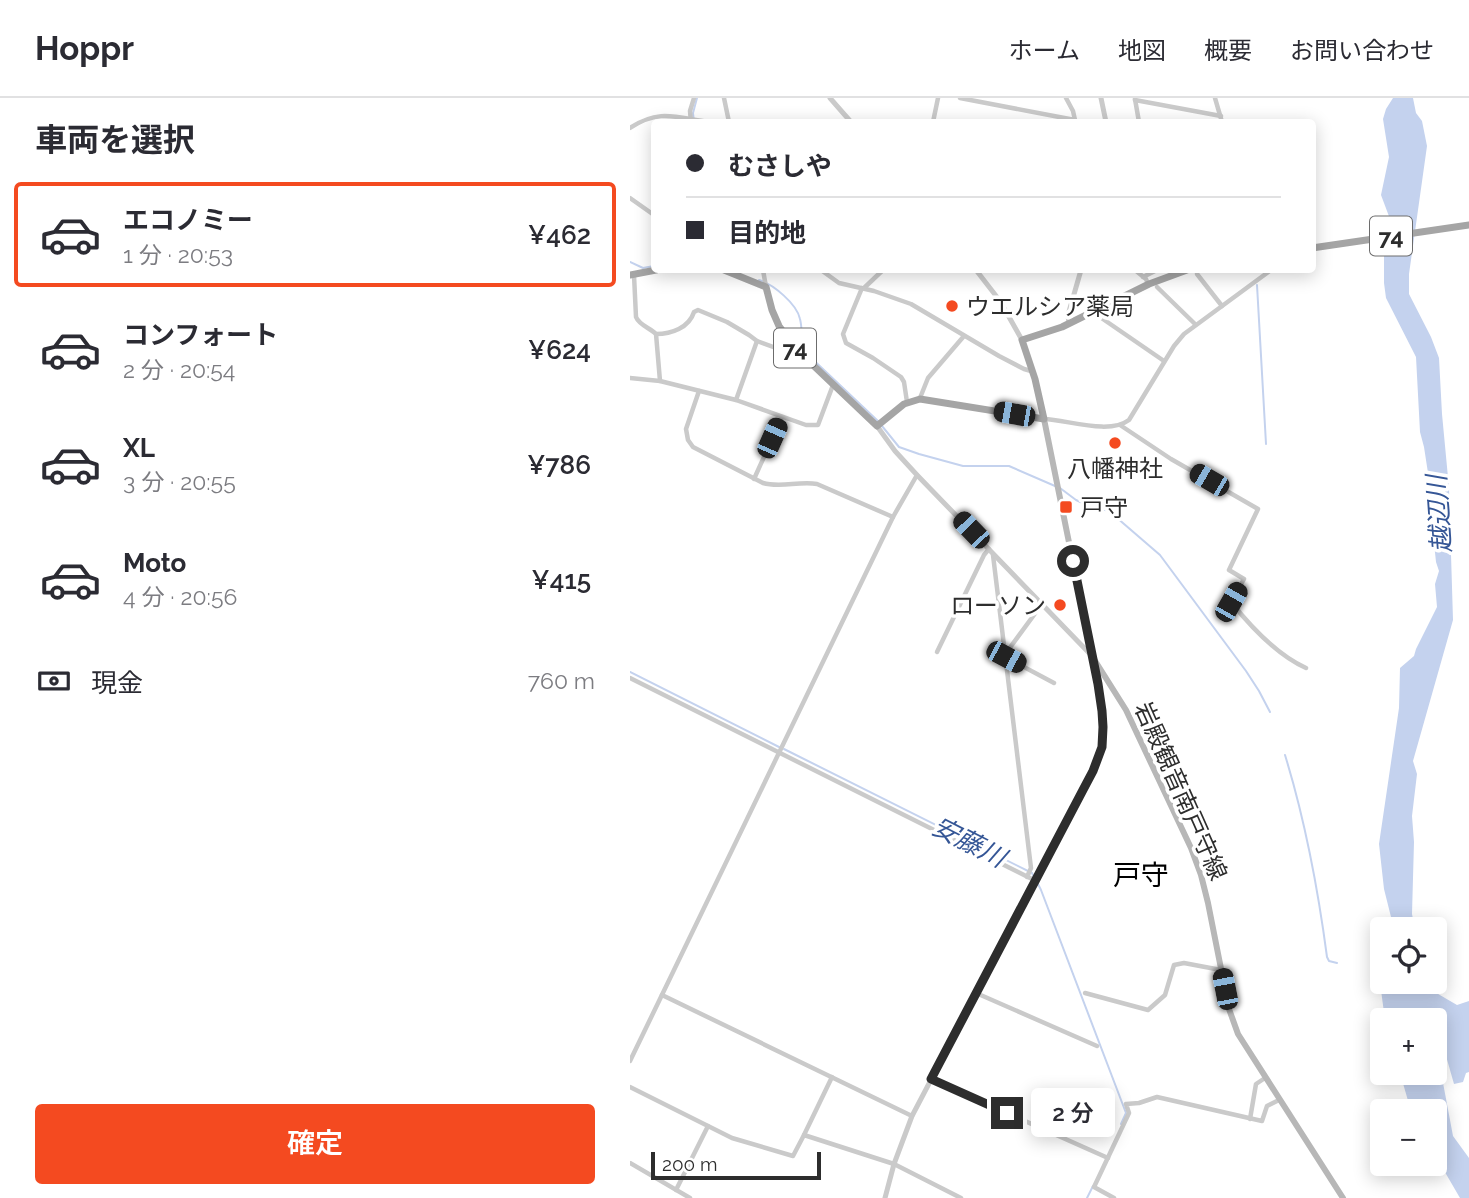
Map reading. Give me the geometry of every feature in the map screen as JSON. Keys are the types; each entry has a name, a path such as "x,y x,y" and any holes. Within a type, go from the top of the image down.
{"main road":[{"name":"74","path":"1316,247 1469,225"},
{"path":"632,275 651,271"},
{"path":"731,273 766,288"},
{"path":"877,426 908,402 920,399 1044,419 1023,340 1069,324 1181,273"},
{"name":"74","path":"766,288 779,326 790,341 877,426"},
{"name":"岩殿観音南戸守線","path":"1044,419 1093,656 1126,710 1191,848 1201,875 1229,1009 1238,1034 1343,1198"}],"street":[{"path":"690,119 694,98"},
{"path":"723,98 728,119"},
{"path":"830,98 848,119"},
{"path":"935,119 938,98"},
{"path":"960,98 1065,119"},
{"path":"1066,98 1075,119"},
{"path":"1101,98 1105,119"},
{"path":"1216,98 1222,119"},
{"path":"1138,119 1135,99 1221,116"},
{"path":"630,128 646,118 658,116 677,119"},
{"path":"630,198 651,213"},
{"path":"763,273 766,288"},
{"path":"824,273 839,283 911,304 964,336 1032,371"},
{"path":"880,273 863,288 843,338 901,377 908,402"},
{"path":"978,273 1023,340"},
{"path":"1069,324 1068,315 1080,273"},
{"path":"1139,273 1195,324"},
{"path":"1143,276 1150,273"},
{"path":"1044,419 1111,427 1129,420 1164,361 1184,334 1267,273"},
{"path":"1197,274 1222,306"},
{"path":"632,275 636,317 656,334 660,381"},
{"path":"656,334 676,331 692,319 694,312 698,310 727,322 757,341 798,356 802,355"},
{"path":"1096,311 1100,317 1164,361"},
{"path":"920,399 928,378 964,336"},
{"path":"736,400 757,341"},
{"path":"630,378 660,381 736,400 806,425 818,425 834,384"},
{"path":"699,391 686,429 692,447 772,486 806,482 817,484 893,517"},
{"path":"754,479 782,417"},
{"path":"1120,425 1171,459 1258,509 1229,570 1244,579 1231,602 1250,626 1306,668"},
{"path":"877,426 917,475 1093,656 1102,711 1103,737 1093,771 912,1116 894,1164 887,1198"},
{"path":"630,1061 893,517 917,475"},
{"path":"937,652 984,555 991,551"},
{"path":"991,551 1031,868 1027,877"},
{"path":"1006,655 1042,604"},
{"path":"1006,655 1055,683"},
{"path":"630,678 1036,881"},
{"path":"1085,993 1148,1010 1165,995 1174,965 1222,970"},
{"path":"976,993 1097,1046"},
{"path":"662,995 912,1116"},
{"path":"630,1087 732,1138 793,1156 832,1077"},
{"path":"1250,1119 1256,1084 1265,1078"},
{"path":"931,1079 1108,1158"},
{"path":"1114,1198 1094,1187 1129,1113 1126,1104 1157,1097 1262,1121 1267,1106 1279,1100"},
{"path":"676,1190 708,1126"},
{"path":"804,1135 894,1164 961,1198"},
{"path":"630,1163 690,1198"}],"water":[{"name":"越辺川","path":"1393,98 1413,98 1416,113 1422,121 1427,146 1409,274 1409,294 1439,358 1449,488 1453,620 1413,761 1417,774 1412,816 1413,917 1391,917 1384,889 1379,844 1399,708 1400,668 1414,656 1437,607 1435,584 1439,571 1426,497 1428,473 1420,432 1416,357 1386,298 1384,283 1384,254 1390,219 1381,195 1389,157 1383,119"},
{"path":"1382,994 1438,994 1457,1005 1469,1001 1469,1072 1463,1082 1454,1084 1447,1060 1447,1008 1383,1008"},
{"path":"1403,1085 1443,1085 1446,1099 1408,1099"},
{"path":"1447,1104 1453,1136 1469,1158 1469,1198 1460,1198 1447,1176"}],"waterway":[{"path":"694,119 697,98"},
{"path":"630,262 643,268 651,267"},
{"path":"759,280 777,290 798,313 806,353 879,422"},
{"path":"1257,285 1266,444"},
{"path":"882,426 899,447 919,454 963,466 1009,466 1055,486"},
{"path":"1060,488 1076,500 1109,511 1160,555 1246,671 1270,712"},
{"name":"安藤川","path":"630,672 779,747"},
{"name":"安藤川","path":"784,749 1032,873 1034,877"},
{"path":"1285,755 1310,855 1327,957 1329,961 1337,963"},
{"name":"安藤川","path":"1037,882 1126,1113 1121,1124"},
{"name":"安藤川","path":"1087,1198 1093,1186"}],"place":[{"name":"ウエルシア薬局","path":"952,306"},
{"name":"八幡神社","path":"1115,443"},
{"name":"戸守","path":"1066,507"},
{"name":"ローソン","path":"1060,605"}],"district":[{"name":"戸守","path":"1141,875"}],"route":[{"path":"1007,1113 931,1079 1093,771 1102,747 1102,711 1073,561"}]}
